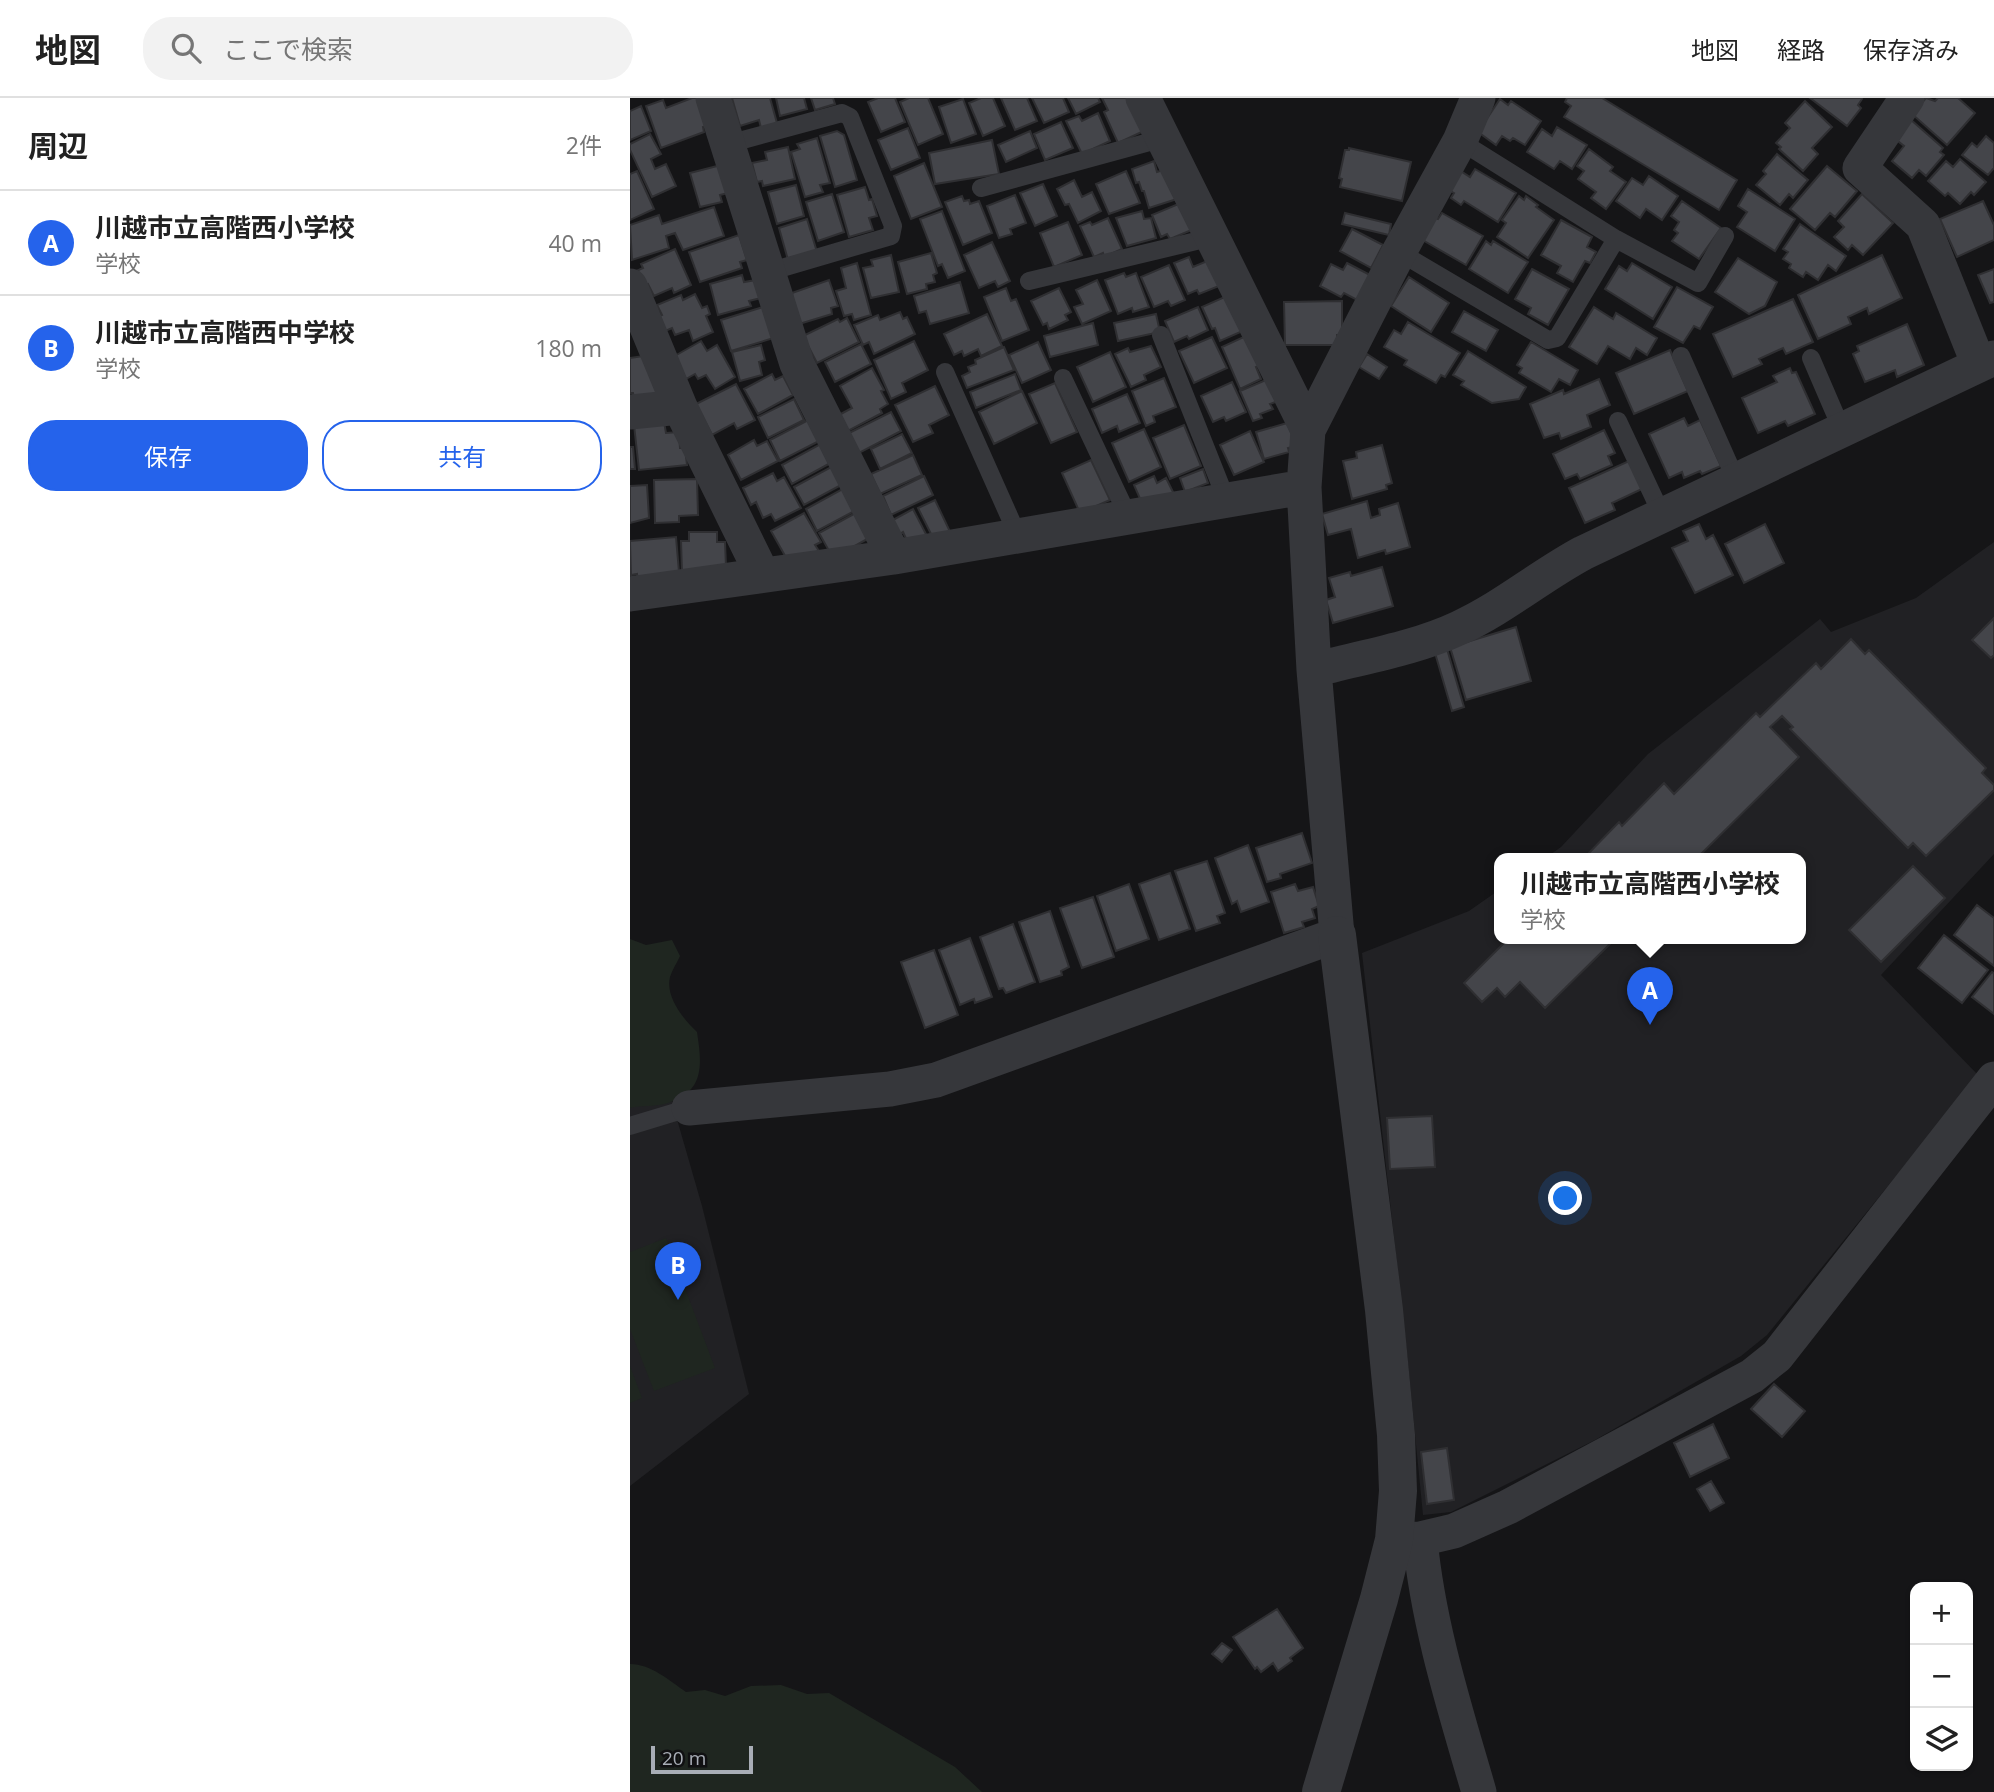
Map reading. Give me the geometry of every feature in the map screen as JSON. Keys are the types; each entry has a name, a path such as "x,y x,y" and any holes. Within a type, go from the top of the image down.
{"street":[{"path":"713,98 797,364 894,557"},
{"path":"1143,98 1308,430"},
{"path":"1478,98 1460,141 1399,252 1308,430 1304,487 1314,670 1337,934 1382,1297 1396,1435 1398,1491 1407,1540 1424,1581 1479,1792"},
{"path":"1314,670 1437,638 1462,627 1514,597 1554,568 1987,361 1923,225 1860,168 1907,98"},
{"path":"630,286 680,407 762,574"},
{"path":"630,412 680,407"},
{"path":"630,594 894,557 1304,487"},
{"path":"690,1108 890,1088 936,1080 1337,934"},
{"path":"1407,1540 1454,1531 1508,1507 1752,1376 1777,1356 1994,1079"},
{"path":"1321,1792 1379,1599 1407,1540"}],"lane":[{"path":"728,144 842,113 850,117 893,226 891,236 768,272"},
{"path":"981,188 1164,138"},
{"path":"1460,141 1616,239 1698,283 1725,236"},
{"path":"1029,281 1213,237"},
{"path":"1399,252 1548,340 1557,338 1616,239"},
{"path":"1161,335 1226,499"},
{"path":"1681,356 1736,481"},
{"path":"1811,358 1842,430"},
{"path":"945,372 1018,536"},
{"path":"1063,378 1129,518"},
{"path":"1618,421 1662,515"},
{"path":"630,1126 690,1108"}],"shaded area":[{"path":"1994,542 1994,854 1881,975 1978,1075 1767,1335 1741,1356 1595,1440 1451,1512 1423,1515 1362,953 1469,911 1494,894 1494,944 1806,944 1806,853 1552,853 1648,754 1820,619 1831,632 1916,598"},
{"path":"630,939 646,945 672,940 680,956 670,977 670,992 681,1015 697,1032 700,1066 695,1084 680,1098 659,1105 630,1108"},
{"path":"670,1095 702,1206 749,1394 630,1486 630,1096"},
{"path":"666,1238 715,1368 654,1391 630,1329 630,1252"},
{"path":"630,1366 642,1398 630,1403"},
{"path":"630,1664 653,1670 686,1692 705,1690 725,1696 751,1686 781,1685 807,1694 829,1693 955,1767 982,1792 630,1792"}],"building":[{"path":"692,98 701,98 711,125 703,127 704,132 661,148 646,106 663,100 666,108"},
{"path":"732,98 770,98 777,123 761,128 759,120 740,126"},
{"path":"776,98 804,98 807,109 780,116"},
{"path":"811,98 833,98 835,104 815,110"},
{"path":"878,98 895,98 905,122 881,132 868,102"},
{"path":"909,98 928,98 943,134 918,145 900,102"},
{"path":"981,98 993,98 1005,126 983,136 969,103"},
{"path":"1001,98 1027,98 1037,121 1015,130"},
{"path":"1032,98 1063,98 1069,112 1044,123"},
{"path":"1068,98 1098,98 1100,102 1076,114"},
{"path":"1102,98 1130,98 1146,130 1118,143 1104,112 1108,110"},
{"path":"1567,98 1602,98 1737,180 1719,210 1564,117 1571,106 1565,102"},
{"path":"1810,98 1862,99 1858,105 1861,108 1847,126"},
{"path":"1926,98 1935,101 1938,98 1958,98 1975,113 1947,145 1912,114"},
{"path":"963,99 976,134 951,143 939,107"},
{"path":"1500,99 1508,105 1511,101 1541,121 1525,145 1513,138 1510,141 1502,136 1496,145 1478,132"},
{"path":"1805,101 1832,127 1812,148 1818,154 1803,171 1776,143 1790,128 1785,123"},
{"path":"641,106 651,131 630,140 630,111"},
{"path":"1098,113 1110,141 1082,154 1066,121 1079,116 1082,121"},
{"path":"1910,119 1943,148 1940,152 1944,155 1926,176 1919,170 1912,178 1892,161 1904,146 1894,138"},
{"path":"1061,122 1073,148 1045,160 1034,134"},
{"path":"1557,127 1587,145 1572,169 1560,161 1554,169 1527,152 1542,129 1552,136"},
{"path":"908,128 920,158 891,170 878,140"},
{"path":"837,131 844,135 857,180 835,187 820,136"},
{"path":"1030,131 1037,148 1006,162 998,145"},
{"path":"650,134 661,154 651,159 655,169 666,164 676,186 652,197 630,150 630,144"},
{"path":"1986,136 1994,143 1994,168 1988,175 1962,155 1972,143 1977,147"},
{"path":"817,138 830,183 820,185 823,192 805,197 791,152 800,149 797,144"},
{"path":"992,140 999,174 935,184 929,153"},
{"path":"788,147 795,179 763,186 762,181 757,182 752,163 767,160 765,152"},
{"path":"1349,148 1411,162 1402,201 1340,187 1342,179 1339,178 1345,150"},
{"path":"1589,149 1613,167 1610,171 1626,182 1606,209 1591,198 1596,192 1578,179 1584,171 1577,166"},
{"path":"1777,154 1808,180 1793,198 1789,194 1780,205 1756,185 1766,174 1763,171"},
{"path":"1960,159 1986,182 1974,195 1971,192 1960,204 1948,193 1945,196 1928,181 1946,161 1953,167"},
{"path":"1154,161 1157,172 1170,168 1180,198 1149,208 1144,191 1139,182 1136,183 1132,169"},
{"path":"924,163 942,207 911,219 894,176"},
{"path":"721,165 728,193 720,195 722,202 700,207 690,173"},
{"path":"1827,166 1857,191 1835,217 1830,213 1815,230 1790,209"},
{"path":"1475,169 1516,193 1498,222 1464,201 1461,205 1451,198 1454,193 1447,189 1459,170 1470,177"},
{"path":"637,171 654,209 630,220 630,174"},
{"path":"1126,171 1140,203 1109,214 1096,184"},
{"path":"1649,176 1678,196 1662,220 1646,209 1640,218 1616,201 1632,178 1643,185"},
{"path":"1074,180 1082,197 1092,192 1101,211 1078,223 1069,204 1065,205 1057,189"},
{"path":"1043,184 1057,216 1035,226 1020,193"},
{"path":"796,185 804,216 777,224 768,192"},
{"path":"865,187 877,216 869,218 873,230 849,237 837,195"},
{"path":"1748,189 1795,219 1775,251 1737,227 1747,212 1738,206"},
{"path":"832,194 844,232 818,241 806,202"},
{"path":"1862,194 1893,223 1863,255 1852,245 1848,250 1834,237 1844,227 1838,221"},
{"path":"1015,195 1026,223 1010,229 1012,234 999,238 987,206"},
{"path":"962,196 964,201 969,200 970,204 979,201 992,233 963,245 945,202"},
{"path":"1519,196 1524,200 1526,196 1554,220 1528,258 1497,237 1506,223 1502,220"},
{"path":"1682,201 1721,228 1699,259 1672,241 1678,233 1674,230 1679,222 1671,216"},
{"path":"1983,201 1994,225 1994,240 1957,257 1940,219"},
{"path":"1183,202 1194,229 1170,239 1167,234 1161,237 1152,215"},
{"path":"714,207 724,236 683,250 675,233 666,236 669,248 632,260 630,225 659,215 662,224"},
{"path":"942,211 965,271 948,278 942,264 938,266 920,219"},
{"path":"1142,211 1144,219 1151,218 1156,238 1127,246 1116,218"},
{"path":"1345,213 1391,224 1389,235 1342,224"},
{"path":"1442,213 1483,236 1466,265 1419,238 1432,216 1438,219"},
{"path":"1108,218 1122,249 1104,257 1103,253 1094,257 1080,226 1090,222 1092,225"},
{"path":"807,219 817,252 788,260 779,228"},
{"path":"1561,220 1592,237 1587,247 1596,252 1590,263 1585,261 1573,282 1557,273 1561,266 1541,255"},
{"path":"1068,222 1082,255 1054,267 1040,233"},
{"path":"1800,224 1846,256 1836,271 1828,265 1818,280 1806,272 1803,277 1789,268 1791,264 1783,259 1788,252 1783,249"},
{"path":"1352,229 1383,245 1371,268 1340,251"},
{"path":"739,235 747,260 740,262 742,268 700,282 689,252"},
{"path":"1486,241 1491,245 1493,241 1528,262 1508,293 1469,269"},
{"path":"992,242 1010,281 998,287 995,281 979,288 964,255"},
{"path":"675,249 691,285 674,293 672,288 654,296 648,284 641,287 634,272 643,268 641,264"},
{"path":"931,253 937,273 933,275 935,282 926,284 927,289 907,294 898,262"},
{"path":"891,255 899,292 871,298 863,268 873,266 871,260"},
{"path":"1882,255 1902,298 1869,314 1867,308 1848,317 1851,324 1818,339 1798,295"},
{"path":"1189,257 1193,267 1212,259 1224,284 1199,294 1197,290 1188,294 1174,263"},
{"path":"1738,258 1777,282 1765,306 1749,314 1715,292"},
{"path":"857,263 871,315 854,320 852,314 844,316 836,291 846,288 841,268"},
{"path":"1347,263 1372,276 1359,301 1344,293 1341,297 1320,286 1331,264 1343,270"},
{"path":"1632,263 1672,287 1653,319 1605,289 1619,266 1627,271"},
{"path":"1169,265 1185,300 1171,306 1168,301 1154,307 1141,277"},
{"path":"1532,269 1569,289 1548,325 1528,314 1531,308 1515,299"},
{"path":"1994,269 1994,302 1990,303 1978,275"},
{"path":"1124,273 1126,277 1136,273 1149,307 1133,312 1132,308 1118,314 1105,280"},
{"path":"742,275 744,282 756,280 761,298 749,301 751,306 718,315 710,284"},
{"path":"1409,277 1449,303 1431,332 1391,306"},
{"path":"829,280 838,306 831,308 832,314 796,325 792,293"},
{"path":"1097,280 1111,311 1082,324 1074,307 1083,304 1076,290"},
{"path":"960,282 969,313 930,324 926,311 919,313 914,296"},
{"path":"1677,287 1713,307 1700,329 1694,326 1683,343 1654,327"},
{"path":"1006,288 1011,301 1016,299 1029,330 1002,341 984,297"},
{"path":"1059,288 1071,312 1065,315 1068,320 1049,329 1047,323 1043,325 1031,301"},
{"path":"695,294 702,308 707,306 710,314 706,316 713,332 693,341 689,330 675,335 672,328 663,332 657,317 662,315 657,305 681,295 683,300"},
{"path":"1229,295 1245,330 1220,341 1202,307"},
{"path":"1793,299 1813,342 1786,354 1783,348 1759,359 1762,364 1733,377 1713,334"},
{"path":"1342,301 1342,335 1337,335 1337,345 1285,345 1284,302"},
{"path":"763,307 777,337 731,351 721,320"},
{"path":"1198,307 1208,330 1189,339 1187,336 1174,342 1165,321"},
{"path":"1594,307 1613,319 1616,313 1657,338 1647,355 1636,348 1630,359 1608,346 1597,364 1569,347"},
{"path":"1464,311 1498,330 1486,351 1452,332"},
{"path":"900,312 903,319 907,317 915,334 874,354 869,342 863,345 854,325 878,315 880,320"},
{"path":"987,314 1002,346 981,356 978,349 964,356 962,351 954,355 944,334"},
{"path":"1156,314 1160,332 1118,341 1114,323"},
{"path":"847,318 859,342 817,363 803,336 838,319 840,322"},
{"path":"1408,322 1460,353 1445,377 1441,375 1436,383 1404,365 1407,360 1384,347 1394,330 1401,334"},
{"path":"1093,323 1098,345 1050,357 1044,336"},
{"path":"1907,324 1924,365 1897,377 1895,370 1865,382 1853,354 1859,351 1857,346"},
{"path":"1250,334 1263,364 1256,367 1261,379 1240,389 1222,347"},
{"path":"1212,337 1227,368 1194,383 1179,351"},
{"path":"701,341 707,351 717,345 735,377 715,389 706,375 698,379 695,374 686,379 673,357"},
{"path":"914,341 928,370 902,383 906,392 891,399 874,360"},
{"path":"1038,342 1051,370 1022,383 1009,355"},
{"path":"1531,342 1578,370 1570,385 1559,379 1551,392 1519,373 1522,368 1517,365"},
{"path":"861,344 871,364 835,382 825,362"},
{"path":"761,345 765,360 759,362 762,375 740,381 732,352"},
{"path":"1151,346 1161,367 1144,375 1146,380 1131,387 1115,354 1128,348 1130,352"},
{"path":"1004,347 1014,370 967,388 962,376 970,372 968,367 976,364 975,360"},
{"path":"1670,350 1688,391 1634,414 1616,373"},
{"path":"1468,351 1526,387 1519,399 1492,403 1461,385 1464,381 1453,375"},
{"path":"1110,352 1126,387 1093,402 1077,367"},
{"path":"1367,354 1387,367 1379,379 1359,367"},
{"path":"643,356 658,395 634,398 633,393 630,393 630,358"},
{"path":"872,368 888,404 880,409 882,413 846,432 837,416 852,408 840,386"},
{"path":"1790,368 1792,373 1796,372 1815,414 1788,426 1785,421 1758,433 1742,398 1777,382 1773,376"},
{"path":"772,374 775,380 783,376 793,395 758,414 744,389"},
{"path":"1015,374 1021,390 976,408 970,392"},
{"path":"1273,377 1283,399 1270,404 1273,409 1260,414 1262,418 1253,421 1240,391"},
{"path":"1164,378 1176,407 1153,416 1155,422 1146,426 1132,391"},
{"path":"1599,379 1610,405 1587,415 1591,427 1561,439 1559,433 1544,438 1530,404 1563,390 1564,394"},
{"path":"1232,382 1246,412 1226,421 1224,417 1213,422 1201,396"},
{"path":"1055,383 1077,432 1051,443 1029,394"},
{"path":"736,384 755,420 737,429 734,423 712,435 696,404"},
{"path":"935,386 949,415 929,425 933,433 913,442 895,405"},
{"path":"1022,391 1037,423 994,444 979,412"},
{"path":"1127,394 1140,423 1119,432 1117,426 1102,433 1092,409"},
{"path":"794,399 804,420 768,438 758,417"},
{"path":"891,412 901,431 859,453 849,433"},
{"path":"814,417 825,438 780,461 770,440"},
{"path":"1684,418 1688,426 1700,420 1721,466 1702,474 1700,471 1684,478 1682,472 1669,478 1649,434"},
{"path":"664,422 666,433 679,432 680,448 685,448 687,465 639,470 634,425"},
{"path":"1287,423 1297,446 1288,448 1289,452 1264,459 1256,432"},
{"path":"1184,425 1201,466 1170,479 1153,438"},
{"path":"1144,429 1161,467 1129,482 1112,443"},
{"path":"1604,430 1615,453 1608,456 1612,465 1580,479 1577,474 1565,479 1553,454"},
{"path":"1250,431 1264,462 1234,475 1220,445"},
{"path":"902,434 912,453 880,469 871,449"},
{"path":"754,440 757,446 767,441 778,461 741,480 728,455"},
{"path":"826,441 836,460 792,484 782,465"},
{"path":"1382,445 1392,483 1386,485 1387,489 1352,499 1343,461 1357,458 1356,452"},
{"path":"630,447 633,447 635,469 630,469"},
{"path":"913,455 922,475 880,494 871,474"},
{"path":"1091,460 1110,500 1080,513 1062,473"},
{"path":"1629,461 1642,489 1612,503 1615,510 1585,523 1569,488"},
{"path":"833,466 843,484 804,505 794,487"},
{"path":"1203,469 1208,483 1185,492 1180,478"},
{"path":"773,473 777,481 784,477 801,508 775,521 771,514 763,518 756,502 751,505 743,488"},
{"path":"924,476 933,495 891,515 883,496"},
{"path":"1154,476 1157,483 1166,478 1175,496 1141,501 1134,485"},
{"path":"697,479 698,515 679,516 679,522 655,523 654,480"},
{"path":"647,485 649,518 630,523 630,486"},
{"path":"848,486 860,508 817,531 806,509"},
{"path":"935,500 953,538 937,546 918,508"},
{"path":"1367,501 1371,518 1380,515 1379,509 1398,503 1410,547 1386,554 1385,550 1358,558 1351,529 1328,535 1322,514"},
{"path":"913,509 927,536 909,545 903,532 898,535 891,521"},
{"path":"861,510 871,537 833,558 819,533"},
{"path":"804,513 821,542 815,545 819,551 788,561 771,531"},
{"path":"1699,524 1706,539 1713,535 1733,575 1695,593 1672,548 1688,541 1683,531"},
{"path":"1765,524 1784,563 1744,583 1725,544"},
{"path":"689,532 717,532 717,542 725,542 726,566 682,573 681,541 689,541"},
{"path":"676,537 679,572 638,581 637,574 631,575 630,541"},
{"path":"1382,567 1393,606 1333,623 1326,600 1335,597 1329,578 1350,572 1351,576"},
{"path":"1994,618 1994,655 1991,658 1972,640"},
{"path":"1516,627 1531,681 1466,700 1450,647"},
{"path":"1851,639 1865,654 1869,650 1986,768 1982,773 1994,785 1994,790 1926,856 1913,843 1908,848 1790,729 1793,727 1782,716 1770,727 1799,757 1702,853 1589,853 1619,822 1622,826 1664,783 1674,794 1756,713 1760,717 1816,663 1821,669"},
{"path":"1447,649 1464,707 1452,711 1435,653"},
{"path":"1302,833 1312,863 1280,874 1281,878 1267,882 1256,848"},
{"path":"1248,845 1269,902 1241,912 1237,901 1232,904 1215,858"},
{"path":"1207,861 1225,913 1217,916 1220,923 1196,931 1175,871"},
{"path":"1913,866 1945,898 1881,962 1849,930"},
{"path":"1170,873 1190,929 1159,940 1139,884"},
{"path":"1129,884 1149,939 1116,951 1097,896"},
{"path":"1295,884 1298,891 1313,887 1319,906 1312,909 1315,918 1302,922 1304,927 1284,933 1271,892"},
{"path":"1093,897 1114,957 1082,968 1060,908"},
{"path":"1977,905 1994,918 1994,966 1954,935"},
{"path":"1050,911 1069,967 1061,971 1062,975 1040,982 1019,922"},
{"path":"1013,924 1035,982 1006,993 1003,988 999,989 980,937"},
{"path":"1944,935 1988,970 1962,1003 1918,968"},
{"path":"970,938 992,997 975,1003 974,999 960,1005 939,950"},
{"path":"1503,944 1610,944 1545,1008 1520,982 1505,997 1497,988 1482,1002 1464,983"},
{"path":"934,950 958,1015 925,1028 901,962"},
{"path":"1992,972 1994,973 1994,1014 1972,997"},
{"path":"1432,1116 1435,1167 1390,1169 1387,1118"},
{"path":"1774,1384 1805,1411 1782,1437 1751,1409"},
{"path":"1713,1424 1729,1458 1690,1477 1674,1443"},
{"path":"1447,1448 1454,1500 1427,1504 1421,1452"},
{"path":"1711,1481 1724,1503 1710,1511 1697,1489"},
{"path":"1277,1609 1303,1648 1290,1658 1292,1661 1278,1671 1273,1663 1261,1672 1257,1667 1255,1669 1233,1637"},
{"path":"1222,1643 1232,1650 1222,1662 1212,1654"}],"place":[{"name":"川越市立高階西小学校","path":"1650,1025"},
{"name":"川越市立高階西中学校","path":"678,1300"}]}
